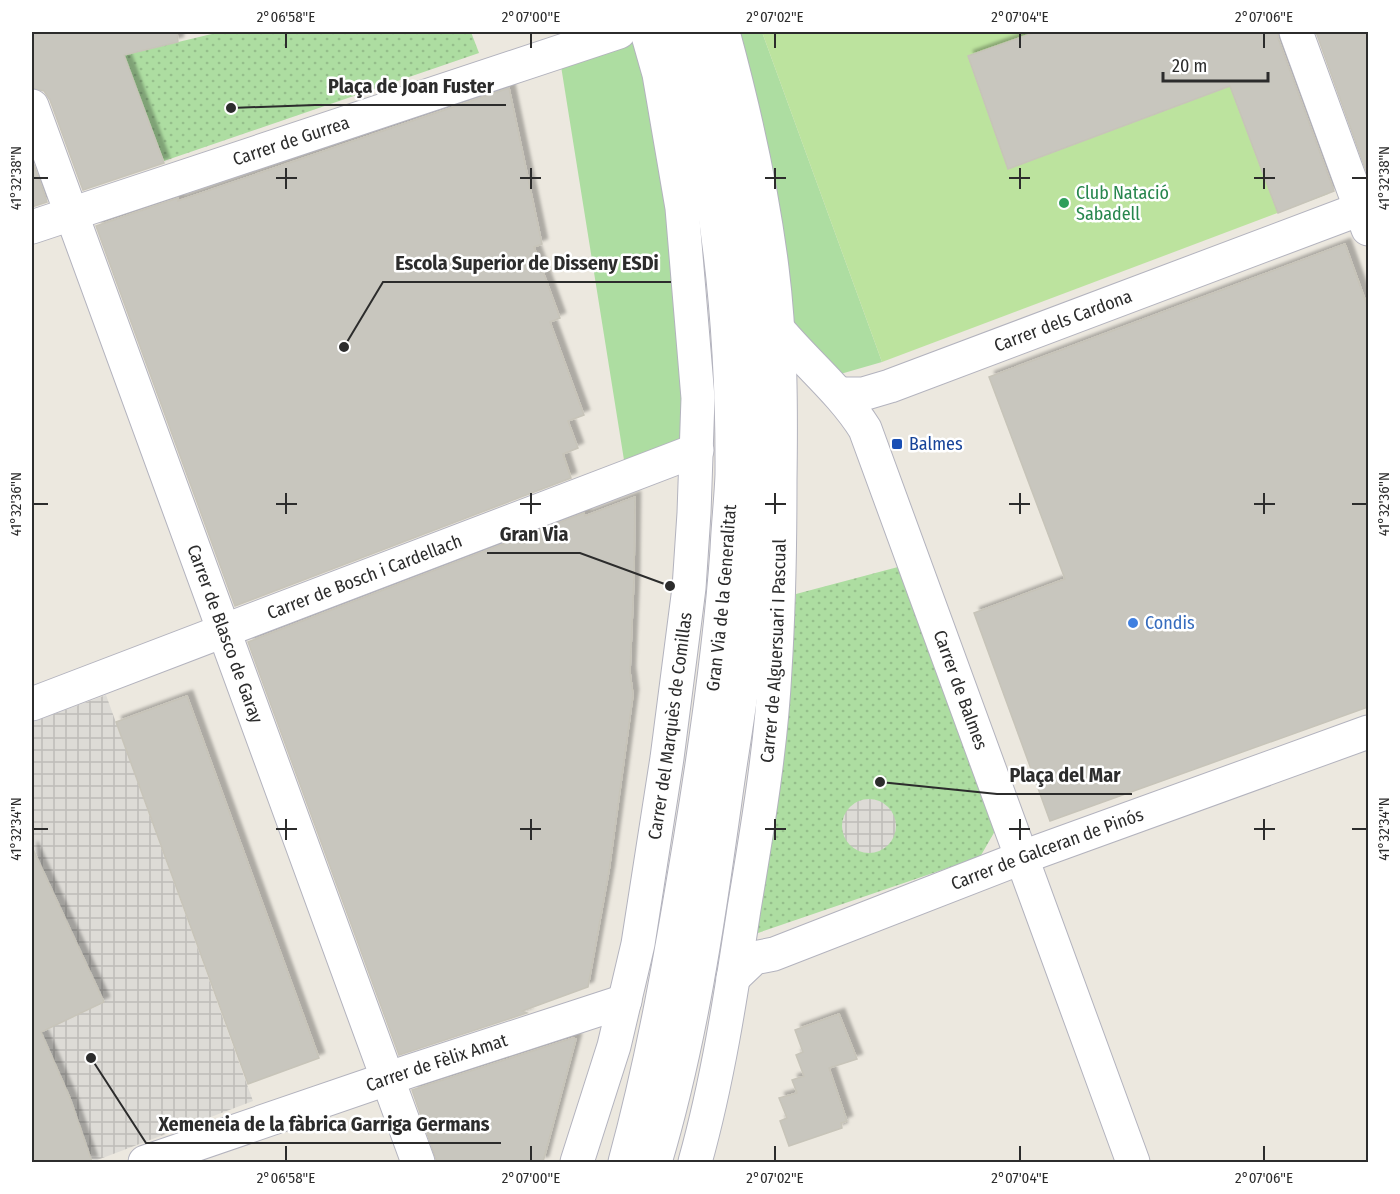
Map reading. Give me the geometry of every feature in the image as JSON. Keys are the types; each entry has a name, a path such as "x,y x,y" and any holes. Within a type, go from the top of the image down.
{"street":[{"name":"Carrer de Gurrea","path":"32,227 619,32"},
{"path":"648,32 702,136 697,388"},
{"name":"Carrer del Marquès de Comillas","path":"577,1162 614,1046 638,944 665,770 689,588 697,450 697,388 682,208 659,74 648,32"},
{"name":"Gran Via de la Generalitat","path":"625,1162 645,1091 667,981 710,721 722,612 732,476 729,353 718,229 702,136 674,32"},
{"name":"Gran Via de la Generalitat","path":"655,1162 689,1026 712,895 748,643 754,544 758,432 756,326 745,220 718,89 702,32"},
{"name":"Carrer de Alguersuari I Pascual","path":"695,1162 714,1082 760,813 775,673 780,552 781,425 772,268 742,101 723,32"},
{"path":"1296,32 1366,215"},
{"name":"Carrer de Blasco de Garay","path":"32,106 418,1162"},
{"name":"Carrer dels Cardona","path":"839,394 863,394 890,386 1366,215"},
{"path":"777,328 798,353 839,394"},
{"name":"Carrer de Balmes","path":"839,394 866,429 1133,1162"},
{"name":"Carrer de Bosch i Cardellach","path":"32,704 697,450"},
{"name":"Carrer de Galceran de Pinós","path":"733,978 754,958 774,954 1023,857 1368,732"},
{"name":"Carrer de Fèlix Amat","path":"145,1162 386,1079 625,1001"}],"green space":[{"path":"220,32 471,32 479,53 164,161 124,55"},
{"path":"725,32 762,32 882,362 830,377 777,328"},
{"name":"Club Natació Sabadell","path":"762,32 1268,32 1328,194 882,362"},
{"path":"634,42 667,169 686,441 624,460 561,66"},
{"path":"898,567 999,824 980,857 755,934 782,741 796,594"}],"shaded area":[{"path":"106,695 253,1101 92,1162 70,1098 41,1032 104,1002 32,847 32,722"},
{"path":"869,799 879,801 888,807 894,816 896,826 894,836 888,845 879,851 869,853 859,851 850,845 844,836 842,826 844,816 850,807 859,801"}],"building":[{"path":"32,32 177,32 178,42 124,55 164,163 83,190 50,100 44,91 32,88"},
{"path":"1036,32 1278,32 1278,38 1334,191 1278,213 1230,86 1008,169 968,56"},
{"path":"1316,32 1368,32 1368,176"},
{"path":"509,88 542,244 534,247 560,318 550,322 584,415 568,421 578,448 563,454 571,478 235,606 96,226 178,198 178,201"},
{"path":"32,159 47,202 32,207"},
{"path":"1345,244 1368,308 1368,707 1050,821 974,613 1065,579 989,377"},
{"path":"635,497 630,672 633,695 609,871 588,987 522,1011 527,1013 399,1055 248,642 584,513 585,516"},
{"path":"187,696 319,1058 248,1084 116,722"},
{"path":"32,847 104,1002 41,1032 70,1098 92,1162 32,1162"},
{"path":"839,1014 857,1059 829,1068 847,1121 841,1123 842,1128 789,1146 780,1121 787,1118 779,1098 797,1093 792,1080 804,1076 796,1055 803,1052 795,1030"},
{"path":"573,1038 576,1039 543,1162 437,1162 412,1090"}],"place":[{"name":"Plaça de Joan Fuster","path":"231,108"},
{"name":"Club Natació Sabadell","path":"1064,203"},
{"name":"Escola Superior de Disseny ESDi","path":"344,347"},
{"name":"Balmes","path":"897,444"},
{"name":"Gran Via","path":"670,586"},
{"name":"Condis","path":"1133,623"},
{"name":"Plaça del Mar","path":"880,782"},
{"name":"Xemeneia de la fàbrica Garriga Germans","path":"91,1058"}]}
